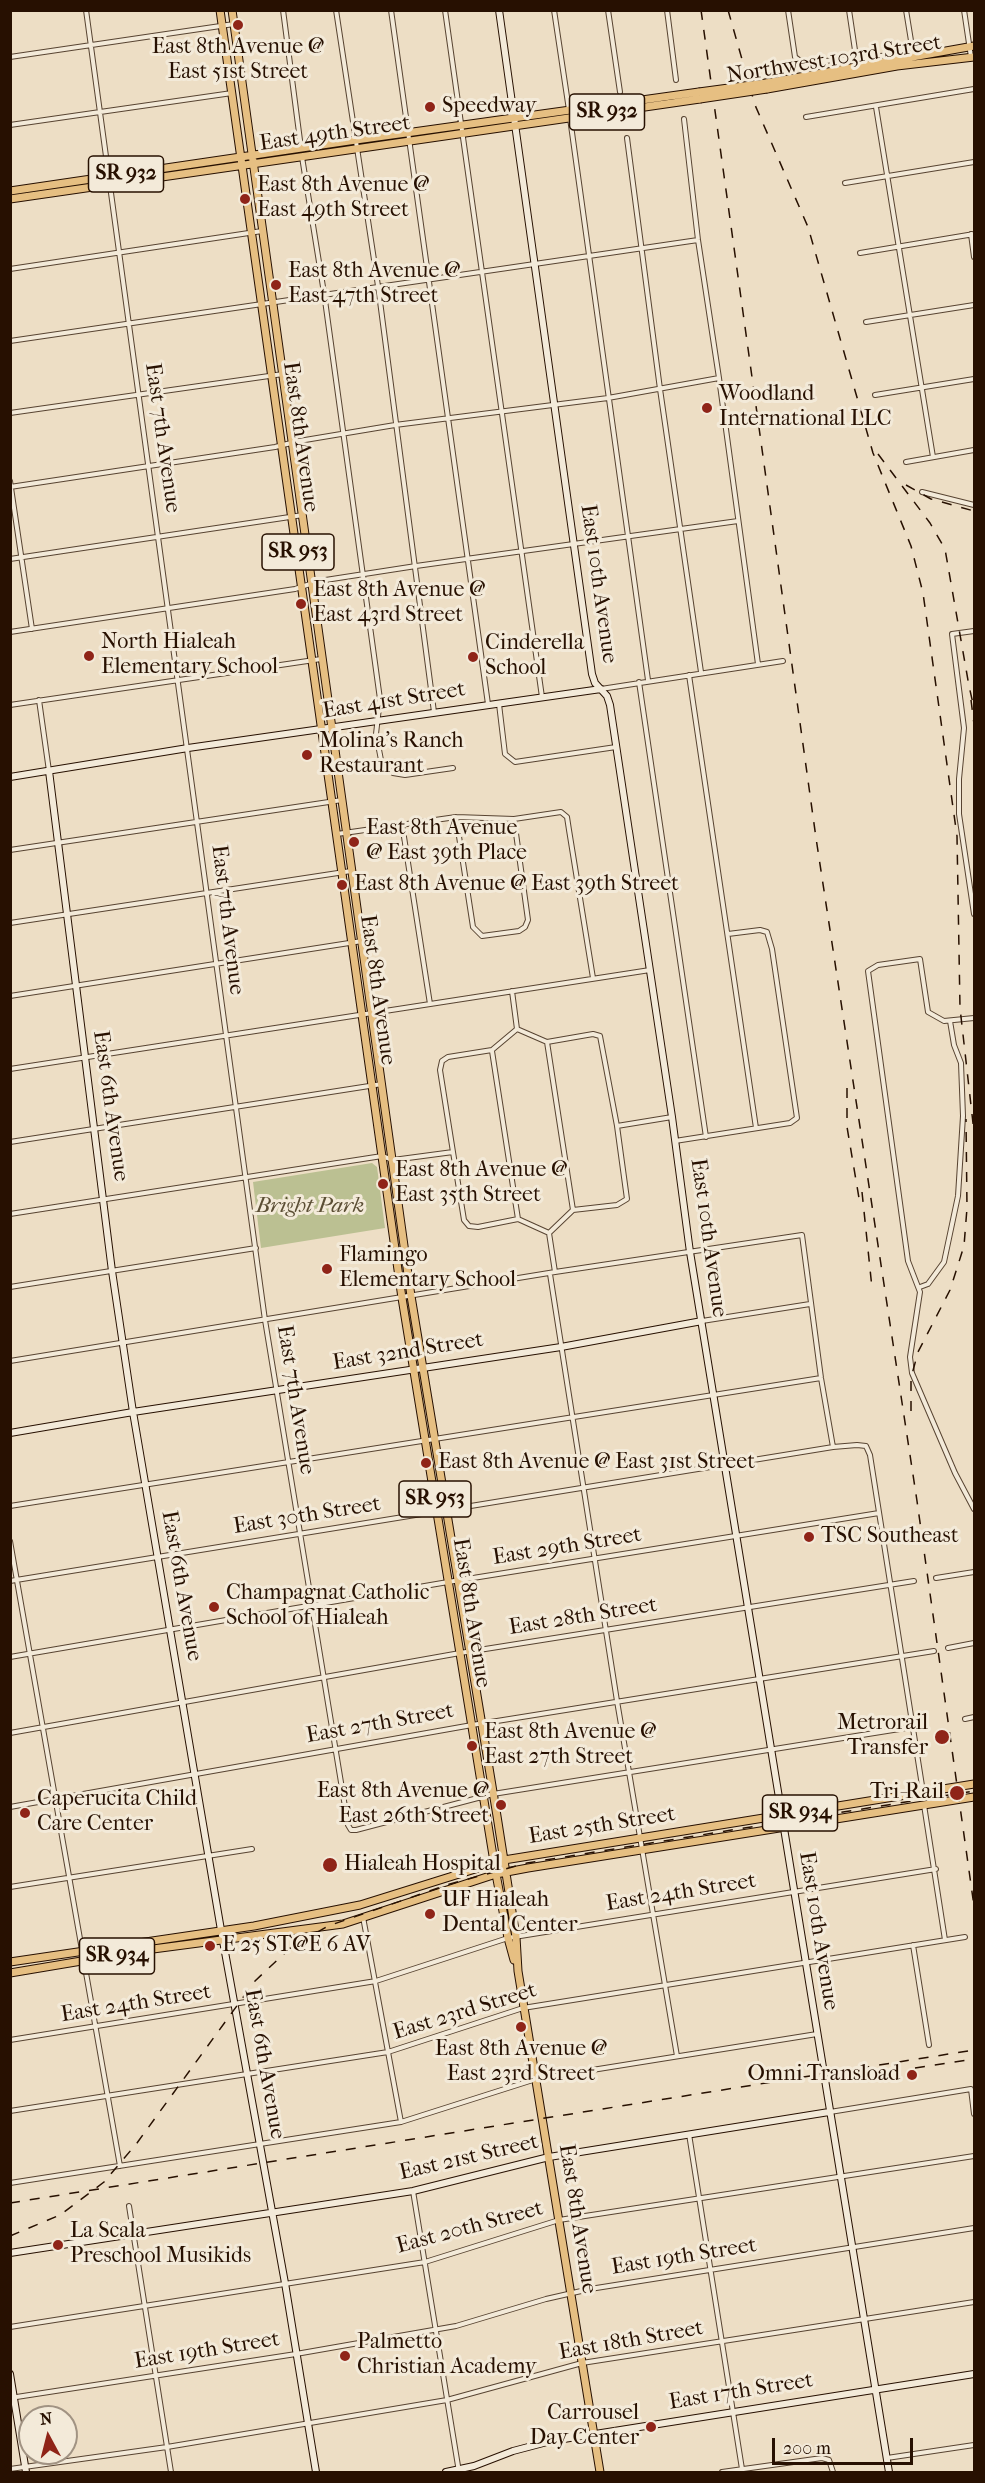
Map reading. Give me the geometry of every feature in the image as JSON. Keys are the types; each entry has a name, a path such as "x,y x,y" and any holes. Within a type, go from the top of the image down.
{"main road":[{"name":"East 8th Avenue","path":"220,10 402,1298 496,1874 508,1938 518,1971"},
{"name":"East 8th Avenue","path":"232,10 411,1296 506,1872 516,1937 523,2008 600,2472"},
{"name":"Northwest 103rd Street","path":"766,86 972,46"},
{"name":"Northwest 103rd Street","path":"699,96 973,57"},
{"name":"East 49th Street","path":"10,199 301,148 514,117 569,114 699,96"},
{"name":"East 49th Street","path":"10,191 243,166 516,126 569,114"},
{"name":"East 25th Street","path":"221,1930 254,1926 360,1905 504,1860 975,1784"},
{"name":"SR 934","path":"10,1972 223,1939 325,1927 506,1872 975,1797"},
{"path":"868,1802 870,1814"},
{"name":"SR 934","path":"10,1962 221,1930"}],"street":[{"name":"East 7th Avenue","path":"87,10 265,1320 322,1678 348,1825 351,1830 356,1830 483,1796"},
{"path":"282,10 301,148"},
{"path":"336,10 378,285 434,712"},
{"path":"391,10 488,704"},
{"path":"446,10 542,697"},
{"name":"East 10th Avenue","path":"499,10 592,674 607,696 610,705 690,1252 889,2472"},
{"path":"554,10 648,680"},
{"path":"608,10 620,92"},
{"path":"667,10 676,80"},
{"name":"Northwest 103rd Street","path":"788,10 795,57 803,63 943,52"},
{"path":"849,10 856,58"},
{"path":"906,10 913,53"},
{"path":"964,10 973,57"},
{"path":"10,57 234,24"},
{"path":"806,117 975,89"},
{"path":"10,125 233,93"},
{"path":"876,107 933,457"},
{"path":"684,119 698,240 758,664"},
{"path":"627,138 701,672"},
{"path":"302,157 324,293 380,699 376,734 384,767 393,773 405,775 453,768"},
{"path":"845,183 975,162"},
{"path":"10,268 121,254 264,231"},
{"path":"860,253 973,234 975,257"},
{"path":"10,341 378,285 698,240"},
{"path":"866,322 975,305"},
{"path":"10,413 283,374"},
{"path":"11,487 447,417 608,398 719,378"},
{"path":"875,395 975,379"},
{"path":"906,462 975,450"},
{"path":"10,481 32,629"},
{"path":"922,492 975,505"},
{"path":"10,559 303,515"},
{"path":"10,632 303,587 362,574 738,521"},
{"path":"975,631 952,634 964,728 959,814 975,914"},
{"path":"10,705 322,659"},
{"name":"East 41st Street","path":"10,777 188,748 332,729 378,720 783,661"},
{"path":"689,675 756,1128"},
{"path":"639,682 706,1137"},
{"name":"East 6th Avenue","path":"39,700 96,1127 112,1271 134,1412 221,1930 273,2213 316,2472"},
{"path":"499,703 505,754 515,762 616,747"},
{"path":"10,850 342,800"},
{"path":"337,834 456,817 514,819 561,812 567,817 593,978"},
{"path":"456,817 473,927 482,936 519,930 525,927 528,920 514,819"},
{"path":"402,824 430,1004"},
{"path":"10,923 352,871"},
{"path":"675,1141 790,1123 796,1118 772,949 767,932 760,930 728,934"},
{"path":"10,996 362,941"},
{"path":"975,1018 939,1020 928,1012 920,959 878,965 868,971 908,1261 920,1287 921,1298 910,1357 912,1373 955,1473 975,1509"},
{"path":"10,1069 650,970"},
{"path":"512,991 517,1029"},
{"path":"920,1287 930,1281 946,1259 958,1196 963,1116 961,1063 954,1045 950,1021"},
{"path":"517,1029 547,1042 593,1034 600,1036 617,1126 627,1199 617,1205 573,1210 549,1233"},
{"path":"517,1029 492,1050 448,1057 442,1061 440,1070 464,1220 469,1226 478,1227 518,1219 549,1233"},
{"path":"547,1042 573,1210"},
{"path":"492,1050 518,1219"},
{"path":"10,1142 382,1084"},
{"path":"617,1126 672,1117"},
{"path":"10,1214 382,1156 393,1160 453,1152"},
{"path":"549,1233 561,1347 608,1631 617,1701 677,2056"},
{"path":"10,1361 802,1235 810,1304 833,1448"},
{"path":"10,1287 256,1248"},
{"name":"East 32nd Street","path":"10,1433 561,1347 810,1304"},
{"path":"10,1506 821,1378"},
{"name":"East 30th Street","path":"10,1581 858,1444 866,1446 870,1455 879,1513"},
{"path":"879,1513 923,1792"},
{"name":"East 29th Street","path":"10,1657 448,1582 879,1513"},
{"path":"10,1541 120,2166"},
{"path":"936,1578 975,1572"},
{"name":"East 28th Street","path":"10,1732 460,1653 914,1581"},
{"path":"948,1648 975,1643"},
{"name":"East 27th Street","path":"10,1807 481,1723 934,1651"},
{"path":"965,1719 975,1717"},
{"path":"483,1796 912,1727"},
{"path":"924,1805 936,1869 945,1940"},
{"path":"10,1887 252,1850"},
{"name":"East 24th Street","path":"10,2040 376,1981 508,1938 936,1869"},
{"path":"363,1917 401,2122"},
{"name":"East 23rd Street","path":"10,2111 388,2052 523,2008 965,1937"},
{"path":"913,1945 929,2044"},
{"path":"10,2183 401,2122 536,2079 817,2034"},
{"name":"East 21st Street","path":"10,2253 413,2191 549,2157 971,2089 975,2114"},
{"path":"689,2134 742,2469"},
{"name":"East 20th Street","path":"10,2327 425,2262 559,2220 975,2156"},
{"path":"413,2191 459,2471"},
{"path":"129,2206 171,2472"},
{"name":"East 19th Street","path":"12,2398 436,2330 571,2293 975,2228"},
{"name":"East 18th Street","path":"10,2469 26,2470 447,2400 582,2363 975,2302"},
{"path":"10,2374 12,2398 26,2470"},
{"name":"East 17th Street","path":"446,2472 459,2471 532,2445 875,2388 975,2374"},
{"path":"886,2458 975,2445"},
{"path":"722,2472 822,2457 829,2460 833,2472"}],"green space":[{"name":"Bright Park","path":"372,1163 377,1167 385,1228 261,1248 253,1182"}],"railway":[{"path":"701,10 816,838 917,1501 974,1906"},
{"path":"728,10 755,105 808,227 873,453 911,546 923,593 957,836 960,1008 974,1132"},
{"path":"878,454 930,523 945,549 974,708"},
{"path":"906,485 931,499 974,511"},
{"path":"971,700 974,724"},
{"path":"847,1088 847,1127 859,1198"},
{"path":"911,1411 911,1378 918,1352 950,1290 964,1246 967,1208 966,1119"},
{"path":"862,1192 872,1288"},
{"path":"10,2236 60,2215 104,2182 137,2143 255,1981 289,1949 328,1926 450,1884 527,1863 974,1791"},
{"path":"10,2203 974,2050"},
{"path":"915,2068 974,2059"}],"place":[{"name":"East 8th Avenue @ East 51st Street","path":"238,25"},
{"name":"Speedway","path":"430,107"},
{"name":"East 8th Avenue @ East 49th Street","path":"245,199"},
{"name":"East 8th Avenue @ East 47th Street","path":"276,285"},
{"name":"Woodland International LLC","path":"707,408"},
{"name":"East 8th Avenue @ East 43rd Street","path":"301,604"},
{"name":"North Hialeah Elementary School","path":"89,656"},
{"name":"Cinderella School","path":"473,657"},
{"name":"Molina's Ranch Restaurant","path":"307,755"},
{"name":"East 8th Avenue @ East 39th Place","path":"354,842"},
{"name":"East 8th Avenue @ East 39th Street","path":"342,885"},
{"name":"East 8th Avenue @ East 35th Street","path":"383,1184"},
{"name":"Flamingo Elementary School","path":"327,1269"},
{"name":"East 8th Avenue @ East 31st Street","path":"426,1463"},
{"name":"TSC Southeast","path":"809,1537"},
{"name":"Champagnat Catholic School of Hialeah","path":"214,1607"},
{"name":"Metrorail Transfer","path":"942,1737"},
{"name":"East 8th Avenue @ East 27th Street","path":"472,1746"},
{"name":"Tri-Rail","path":"957,1793"},
{"name":"East 8th Avenue @ East 26th Street","path":"501,1805"},
{"name":"Caperucita Child Care Center","path":"25,1813"},
{"name":"Hialeah Hospital","path":"330,1865"},
{"name":"UF Hialeah Dental Center","path":"430,1914"},
{"name":"E 25 ST@E 6 AV","path":"210,1946"},
{"name":"East 8th Avenue @ East 23rd Street","path":"521,2027"},
{"name":"Omni Transload","path":"912,2075"},
{"name":"La Scala Preschool Musikids","path":"58,2245"},
{"name":"Palmetto Christian Academy","path":"345,2356"},
{"name":"Carrousel Day Center","path":"651,2427"}]}
